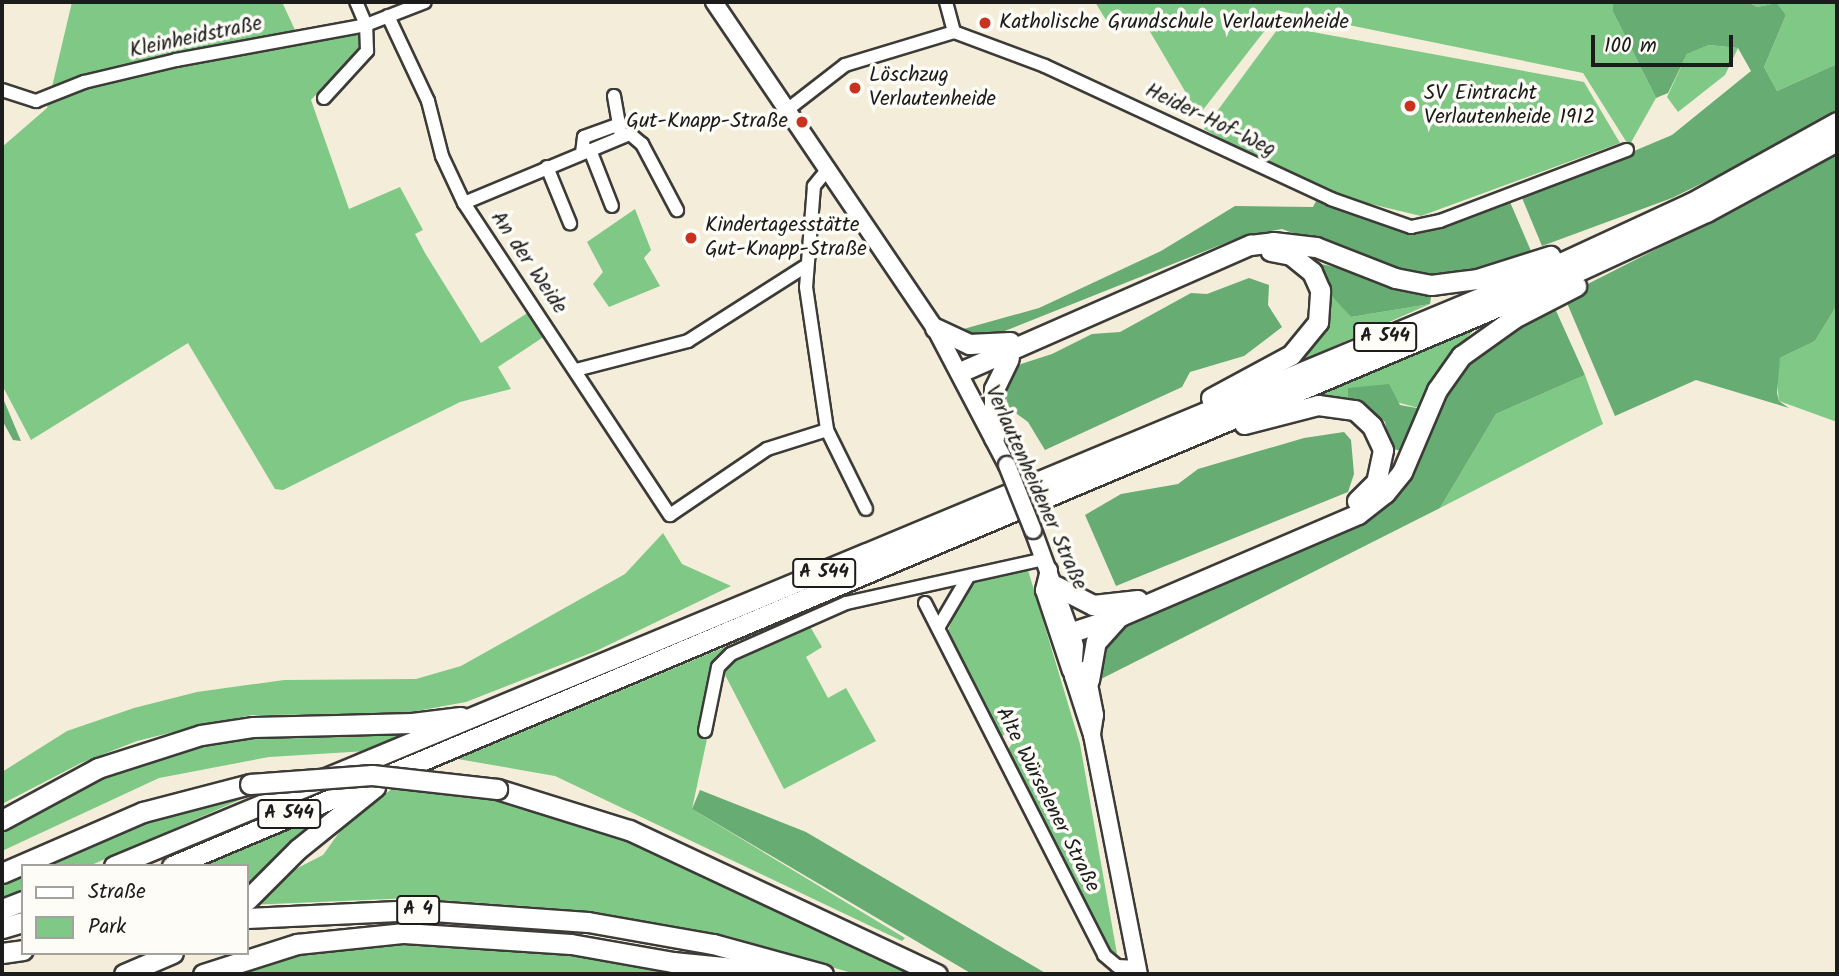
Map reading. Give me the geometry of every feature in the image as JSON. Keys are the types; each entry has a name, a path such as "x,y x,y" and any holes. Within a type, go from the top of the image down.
{"highway":[{"name":"A 544","path":"119,864 490,713 1612,241 1773,161 1837,122"},
{"name":"A 544","path":"177,864 1651,240 1837,141"},
{"path":"1072,633 1120,616 1358,514 1385,493 1402,472 1437,390 1461,356 1514,318 1615,265 1651,240"},
{"path":"963,378 1025,340 1250,245 1273,242 1317,247 1395,278 1431,285 1477,279 1612,241"},
{"path":"963,378 1125,310 1230,258 1268,251 1292,255 1306,265 1318,283 1321,302 1318,323 1304,344 1157,433"},
{"path":"935,328 969,344 1025,340"},
{"path":"994,438 994,389 1009,358"},
{"path":"1072,633 1138,600 1339,512 1371,490 1381,472 1383,450 1377,434 1366,418 1346,406 1309,406 1200,431"},
{"path":"1049,572 1093,605 1138,600"},
{"path":"1081,678 1096,642 1120,616"},
{"path":"2,820 98,768 201,735 253,727 412,723 490,713"},
{"path":"248,899 330,821 407,765"},
{"path":"22,864 143,811 250,784 372,775 497,789 629,830 937,974"},
{"path":"2,873 21,865"},
{"path":"2,909 21,902"},
{"name":"A 4","path":"248,918 419,910 589,922 701,941 823,974"},
{"path":"2,928 21,923"},
{"path":"204,974 297,944 393,933 543,941 673,962 796,974"},
{"path":"2,953 21,950"},
{"path":"124,974 168,955"}],"main road":[{"name":"Verlautenheidener Straße","path":"714,2 935,328 1007,465 1072,633 1138,971"},
{"path":"1049,572 1044,590 1081,678"}],"street":[{"path":"324,98 367,51 366,25 356,2"},
{"name":"Kleinheidstraße","path":"2,90 36,101 83,82 366,25 425,2"},
{"path":"787,110 845,65 954,32 946,2"},
{"name":"An der Weide","path":"388,16 428,101 442,156 464,203 670,516 767,449 827,430"},
{"name":"Heider-Hof-Weg","path":"954,32 1056,71 1331,199 1411,227 1440,221 1628,150"},
{"path":"614,96 620,130"},
{"path":"612,206 586,151 584,137 620,130 642,144 677,211"},
{"path":"464,203 586,151"},
{"path":"547,167 570,223"},
{"path":"827,170 814,186 804,267 827,430 866,509"},
{"path":"576,370 688,341 804,267"},
{"path":"705,731 718,667 731,654 846,603 968,577 1049,572"},
{"path":"938,628 968,577"},
{"name":"Alte Würselener Straße","path":"925,603 1104,955 1117,966 1138,971"}],"green space":[{"path":"72,2 282,2 301,43 361,32 365,42 311,100 349,209 400,187 423,230 415,234 481,343 529,312 545,336 498,367 511,389 460,402 283,490 275,489 188,343 31,440 2,385 2,147 47,108"},
{"path":"1095,2 1613,2 1613,12 1656,98 1629,146 1583,73 1280,11 1199,115 1142,18 1111,28"},
{"path":"1613,2 1748,2 1757,7 1777,3 1786,15 1764,67 1777,91 1837,64 1837,111 1791,140 1672,198 1542,246 1522,198 1672,135 1751,71 1738,48 1709,45 1687,54 1668,93 1656,98 1613,12"},
{"path":"1748,2 1837,2 1837,64 1777,91 1764,67 1786,15 1777,3 1757,7"},
{"name":"SV Eintracht Verlautenheide 1912","path":"1280,26 1584,82 1620,143 1421,216 1333,195 1260,161 1204,129"},
{"path":"1709,45 1738,48 1725,75 1678,112 1667,97 1687,54"},
{"path":"1837,151 1837,305 1815,341 1780,358 1777,393 1779,401 1789,408 1696,380 1615,416 1564,296 1775,189"},
{"path":"1317,199 1410,234 1442,228 1510,202 1531,251 1487,273 1442,280 1401,273 1282,229 1243,236 992,336 969,337 960,330 1039,308 1161,251 1235,206 1313,207"},
{"path":"635,209 651,250 644,258 660,286 609,307 593,284 603,272 587,242"},
{"path":"1313,262 1432,291 1430,304 1351,317 1332,296"},
{"path":"1249,278 1269,285 1268,305 1282,327 1244,356 1190,372 1182,387 1045,450 1028,422 1009,408 1002,385 1021,364 1052,354 1092,334 1120,332 1191,293 1207,294"},
{"path":"1323,281 1351,317 1430,304 1289,366 1309,345"},
{"path":"1553,304 1585,375 1496,414 1440,508 1101,679 1096,662 1105,634 1143,608 1362,516 1472,352"},
{"path":"1837,305 1837,422 1779,401 1776,372 1780,358 1815,341"},
{"path":"1478,325 1445,364 1422,409 1348,389 1348,398 1294,403"},
{"path":"1585,375 1603,424 1440,508 1496,414"},
{"path":"1389,384 1400,405 1422,409 1404,451 1391,449 1385,422 1369,407 1348,398 1348,388"},
{"path":"2,396 21,441 13,440 2,420"},
{"path":"1344,432 1351,440 1354,474 1348,492 1116,586 1085,515 1121,494 1178,484 1198,469 1304,438"},
{"path":"663,533 682,564 731,586 596,651 466,702 400,714 252,715 189,728 137,741 81,763 2,804 2,772 67,731 134,708 197,692 284,680 416,679 461,666 625,574"},
{"path":"1028,570 1080,744 1117,954 1107,952 1008,749 1012,744 1006,732 1002,737 948,631 964,588 975,580"},
{"path":"851,594 848,605 808,623 822,647 806,657 828,698 846,688 876,741 784,789 722,669 692,809 905,938 902,941 555,776 458,759"},
{"path":"427,728 367,751 269,757 159,778 2,851 2,824 100,772 245,733"},
{"path":"396,786 535,805 640,841 918,974 855,974 728,936 588,911 412,898 251,905 278,878 323,855 346,823"},
{"path":"700,790 806,832 1047,974 972,974 692,809"},
{"path":"251,795 94,864 35,864 76,845 206,801"},
{"path":"324,811 248,892 248,864 200,864"},
{"path":"21,870 21,893 2,898 2,879"},
{"path":"353,943 527,949 729,974 227,974 274,958"}],"place":[{"name":"Katholische Grundschule Verlautenheide","path":"985,23"},
{"name":"Löschzug Verlautenheide","path":"855,88"},
{"name":"SV Eintracht Verlautenheide 1912","path":"1410,106"},
{"name":"Gut-Knapp-Straße","path":"802,122"},
{"name":"Kindertagesstätte Gut-Knapp-Straße","path":"691,238"}]}
